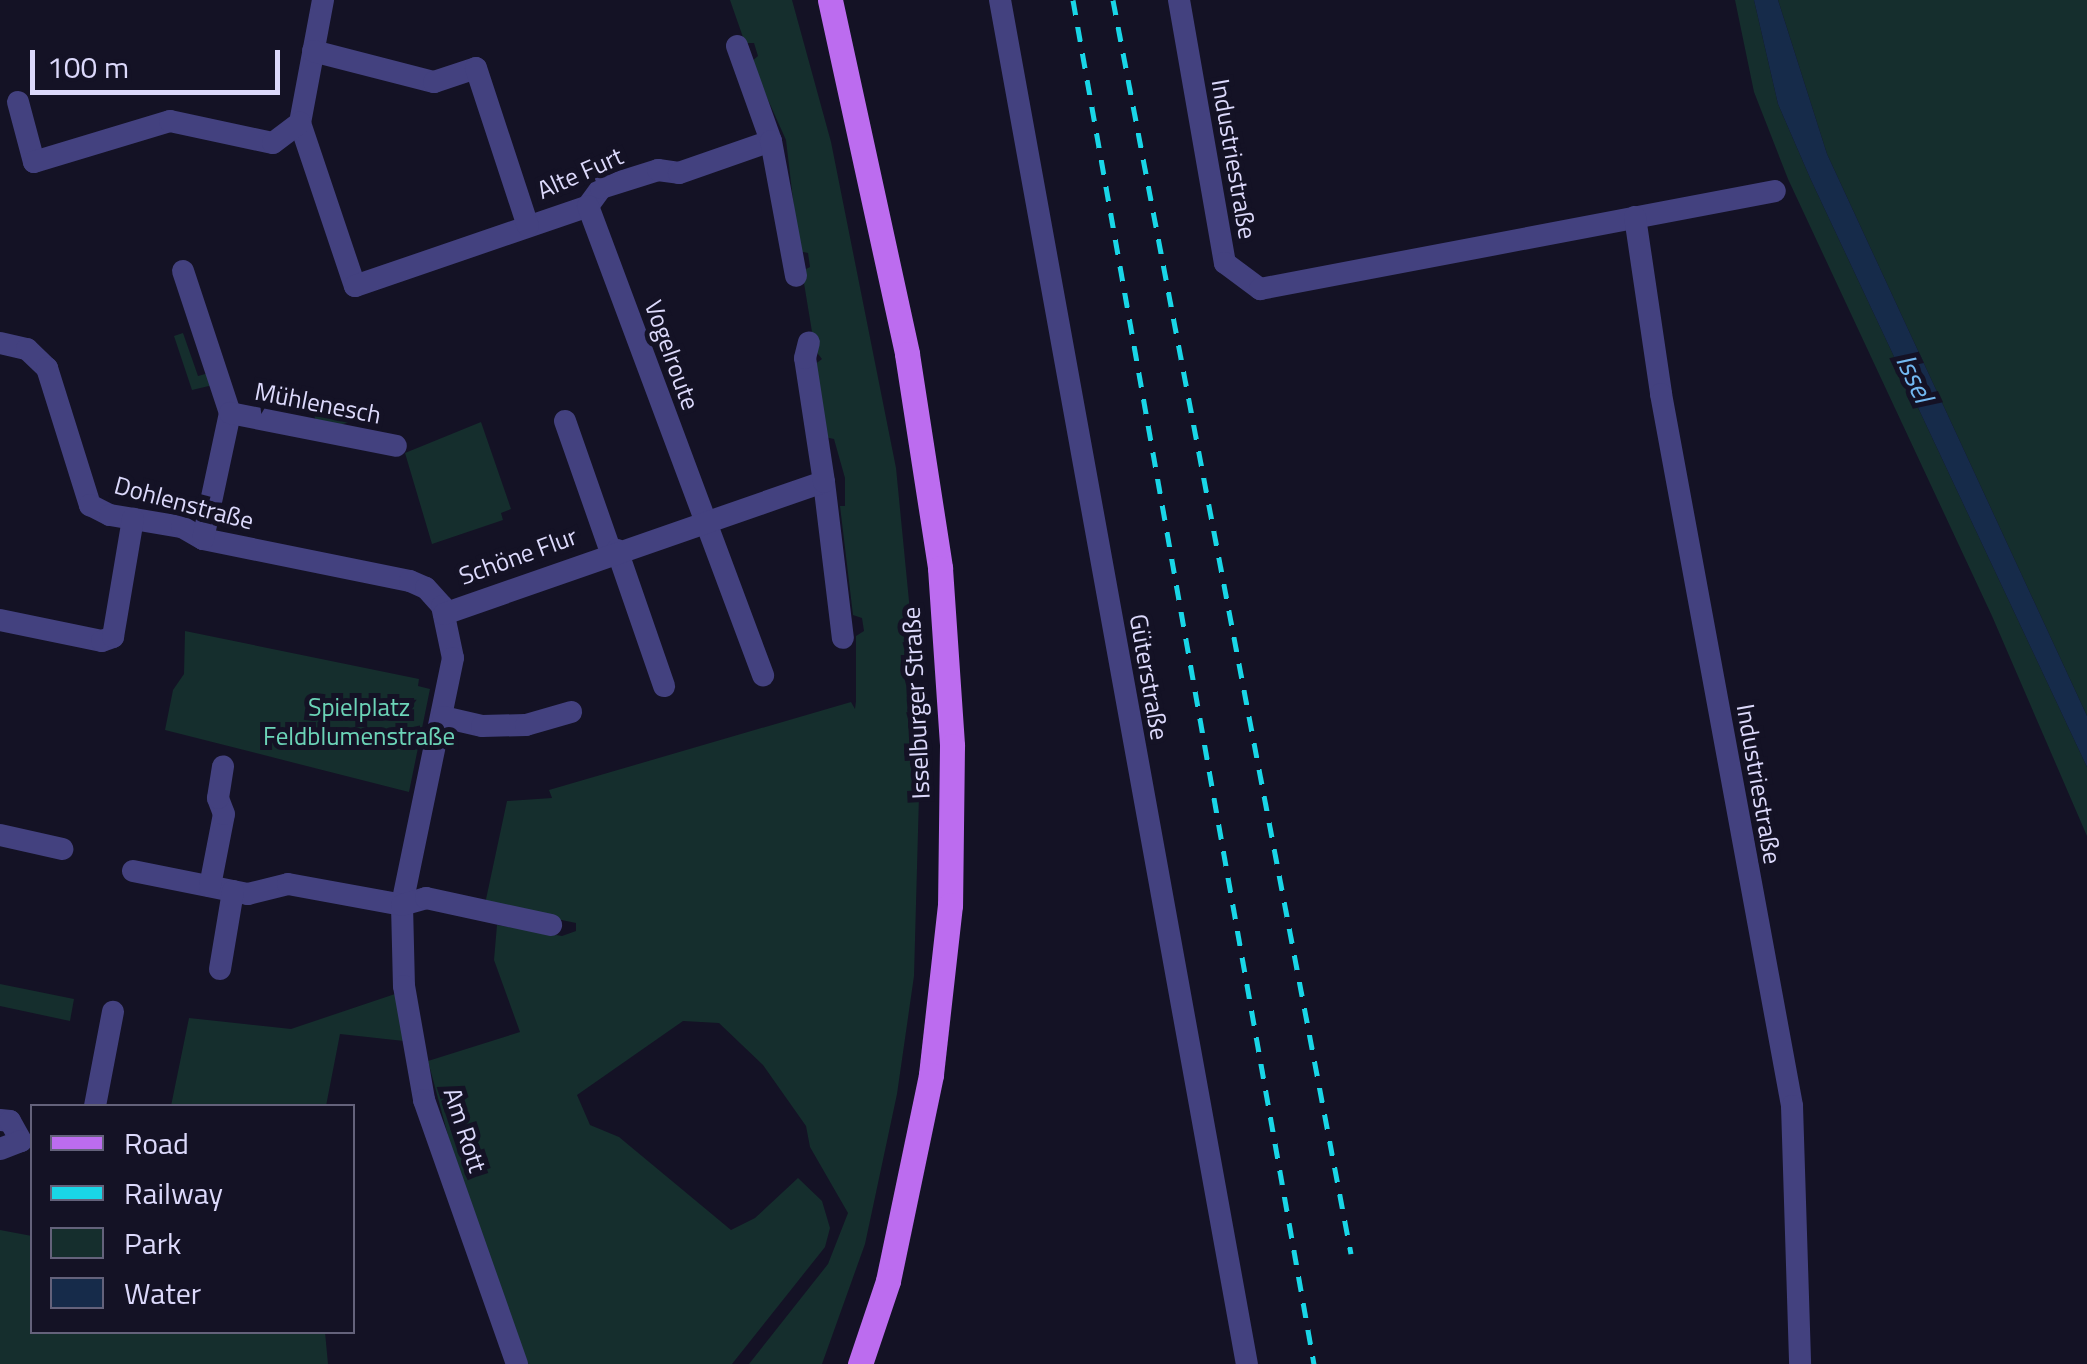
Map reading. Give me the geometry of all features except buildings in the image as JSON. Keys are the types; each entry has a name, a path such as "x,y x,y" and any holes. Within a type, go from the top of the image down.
{"main road":[{"name":"Isselburger Straße","path":"814,0 835,40"},
{"name":"Isselburger Straße","path":"830,0 835,40 907,354 940,568 952,746 950,905 931,1075 888,1281 860,1364"}],"street":[{"path":"18,102 34,162 170,120 274,143 300,123 323,0"},
{"name":"Güterstraße","path":"1000,0 1246,1364"},
{"name":"Industriestraße","path":"1179,0 1225,263 1260,289 1775,191"},
{"path":"737,46 771,141 796,276"},
{"path":"313,51 434,82 476,68 528,226"},
{"name":"Alte Furt","path":"300,123 356,286 588,206 601,188 658,170 679,173 771,141"},
{"name":"Vogelroute","path":"588,206 692,491 709,520"},
{"name":"Industriestraße","path":"1635,217 1661,394 1792,1106 1800,1364"},
{"name":"Mühlenesch","path":"183,270 230,414 202,539"},
{"path":"809,342 805,358 843,638"},
{"name":"Dohlenstraße","path":"0,343 27,350 47,368 90,505 133,519 182,527 202,539 410,582 426,588 444,614"},
{"name":"Mühlenesch","path":"230,414 396,446"},
{"name":"Schöne Flur","path":"564,422 664,686"},
{"name":"Schöne Flur","path":"444,614 614,550 824,482"},
{"path":"0,620 102,642 114,637 133,519"},
{"path":"709,520 763,675"},
{"name":"Am Rott","path":"444,614 453,658 402,905 404,986 424,1100 517,1364"},
{"path":"442,717 482,726 526,724 571,712"},
{"path":"220,970 224,814 218,798 223,766"},
{"path":"0,836 62,849"},
{"path":"133,871 222,889 288,884 402,905 426,898 551,926"},
{"path":"95,1104 113,1012"},
{"path":"0,1120 10,1122 18,1144"}],"green space":[{"path":"730,0 792,0 831,142 896,468 921,724 914,976 897,1094 865,1244 822,1364 749,1364 828,1264 848,1213 810,1147 806,1126 763,1065 719,1023 683,1021 577,1095 590,1125 619,1137 731,1230 755,1218 798,1178 822,1201 830,1228 825,1247 732,1364 528,1364 457,1169 428,1061 520,1032 494,960 497,925 562,936 576,931 576,923 485,904 507,801 552,798 549,790 851,702 855,709 856,636 864,631 862,618 853,615 840,506 845,506 845,478 834,439 825,437 814,365 822,359 815,350 802,271 810,267 808,253 799,251 786,140 751,62 758,56 754,43 745,43"},
{"path":"1735,0 1754,0 1778,104 2087,767 2087,836 1992,616 1788,179 1754,92"},
{"path":"1778,0 2087,0 2087,716 1827,154"},
{"path":"183,333 198,376 209,373 213,385 192,390 174,336"},
{"path":"376,406 374,415 336,426 316,421 313,412 338,418"},
{"path":"481,422 511,509 501,513 503,520 432,544 405,453"},
{"name":"Spielplatz Feldblumenstraße","path":"185,631 419,679 418,686 430,689 409,792 165,730 173,690 184,674"},
{"path":"0,984 74,999 70,1021 0,1006"},
{"path":"395,994 404,1041 340,1034 326,1104 171,1104 189,1018 291,1029"},
{"path":"0,1230 30,1236 30,1334 325,1334 328,1364 0,1364"}],"water":[{"name":"Issel","path":"1754,0 1778,0 1827,154 2087,716 2087,767 1778,104"}],"railway":[{"path":"1073,0 1314,1364"},
{"path":"1113,0 1351,1254"}]}
